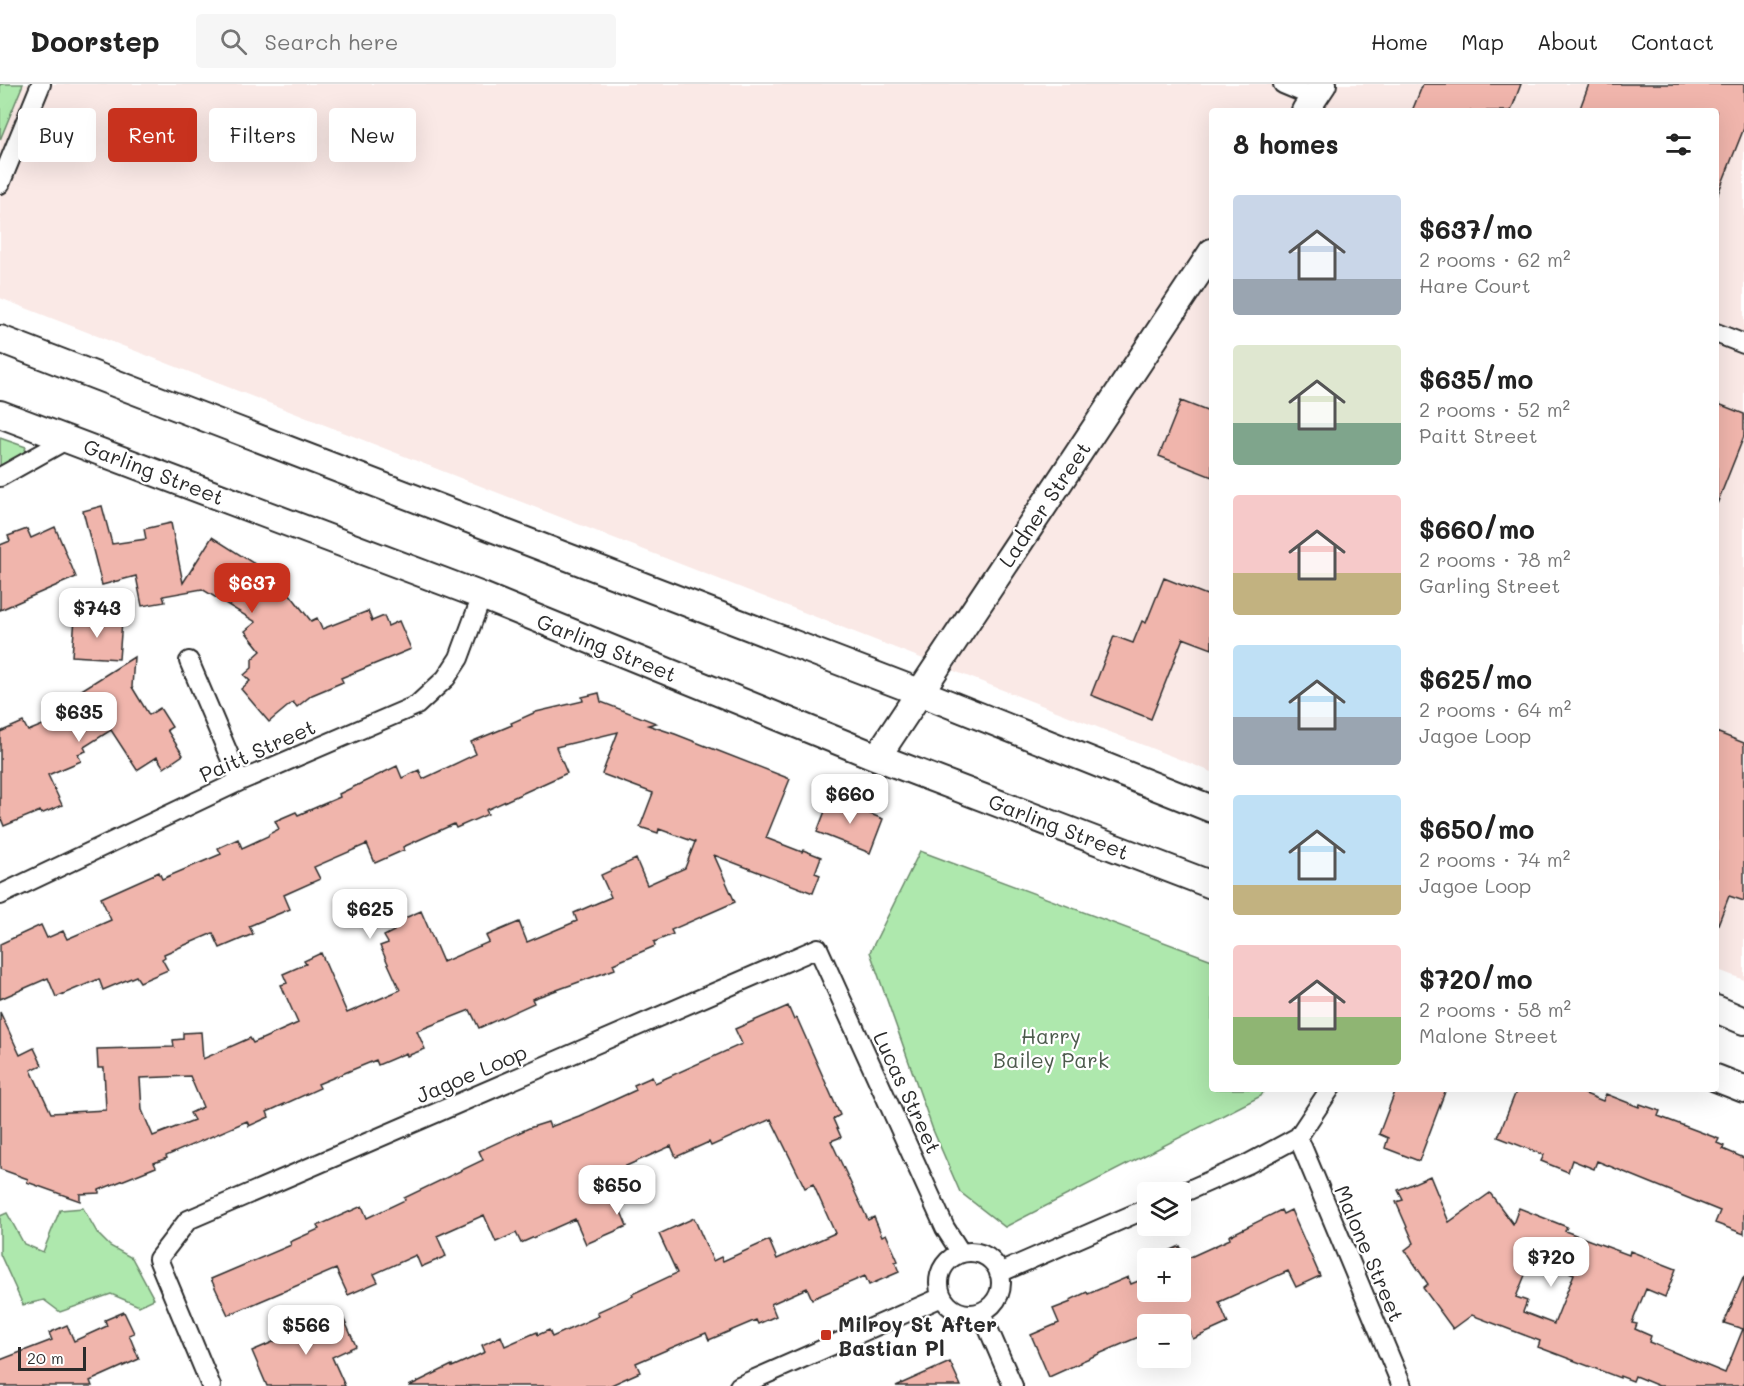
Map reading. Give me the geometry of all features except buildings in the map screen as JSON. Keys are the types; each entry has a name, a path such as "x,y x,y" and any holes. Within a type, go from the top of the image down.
{"street":[{"path":"0,184 41,84"},
{"path":"1283,84 1314,97"},
{"name":"Ladner Street","path":"877,757 1209,257"},
{"path":"1719,334 1744,344"},
{"path":"0,339 919,692 1209,808"},
{"name":"Garling Street","path":"0,414 482,596 877,757 1209,884"},
{"path":"0,477 68,439"},
{"name":"Paitt Street","path":"0,895 240,781 417,705 446,678 459,658 482,596"},
{"path":"189,662 240,781"},
{"name":"Lucas Street","path":"818,948 945,1228 961,1253"},
{"name":"Jagoe Loop","path":"211,1386 158,1259 188,1220 818,948"},
{"path":"1719,1011 1744,1021"},
{"path":"1719,1079 1744,1089"},
{"path":"1191,1189 1248,1164 1298,1137 1328,1092"},
{"name":"Malone Street","path":"1298,1137 1402,1386"},
{"path":"999,1273 1137,1213"},
{"path":"971,1251 980,1253 995,1264 999,1273 1001,1281 998,1296 981,1312 963,1313 947,1304 942,1297 939,1279 941,1270 953,1256 961,1253 971,1251"},
{"path":"739,1386 942,1297"},
{"path":"981,1312 1013,1386"}],"shaded area":[{"path":"0,84 1744,84 1744,980 1719,970 1719,108 1209,108 1209,771 0,298"}],"green space":[{"path":"0,84 23,84 0,140"},
{"path":"0,438 26,447 23,456 0,469"},
{"name":"Harry Bailey Park","path":"920,851 1209,959 1209,1092 1263,1092 1261,1096 1005,1227 960,1192 933,1130 870,952"},
{"path":"83,1208 98,1234 110,1246 132,1258 154,1299 139,1306 111,1294 60,1312 44,1300 23,1305 0,1254 0,1216 7,1213 24,1244 43,1252 60,1210"}],"place":[{"name":"Milroy St After Bastian Pl","path":"826,1335"}]}
